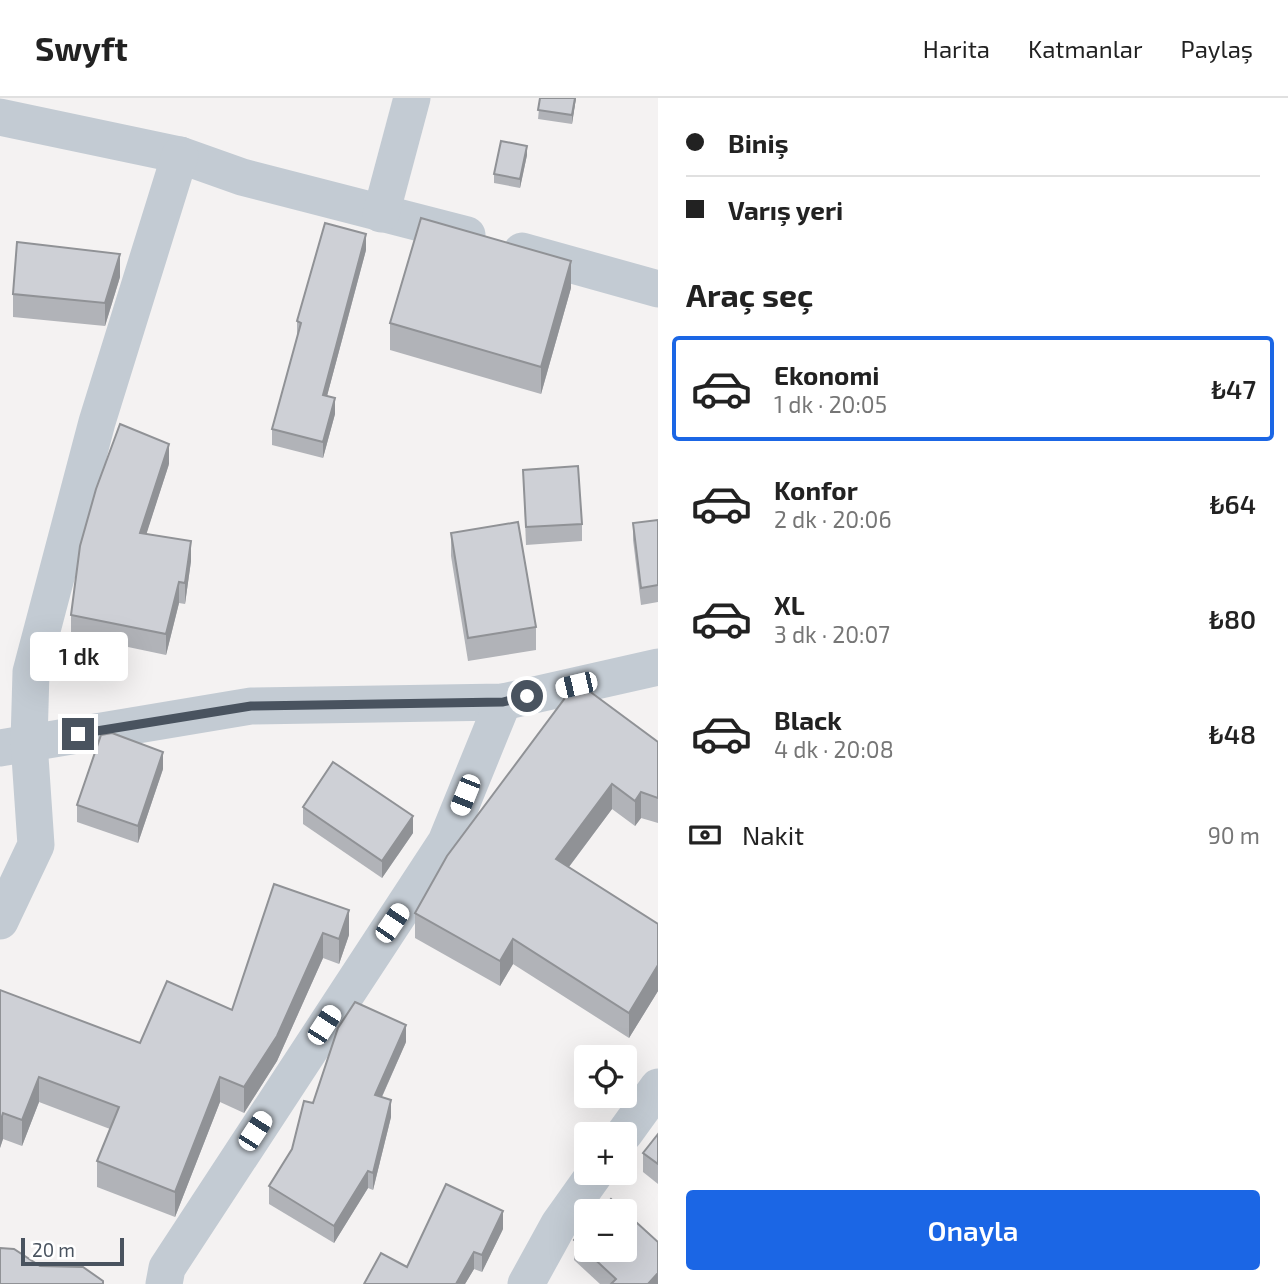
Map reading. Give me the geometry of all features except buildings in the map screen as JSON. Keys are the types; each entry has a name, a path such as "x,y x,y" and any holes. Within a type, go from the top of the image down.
{"street":[{"path":"381,214 412,98"},
{"path":"0,117 180,155 242,177 658,289"},
{"path":"0,921 36,845 14,745 31,672 97,422 180,155"},
{"path":"14,745 251,706 503,702 658,667"},
{"path":"164,1284 167,1268 446,842 503,702"},
{"path":"633,1122 658,1087"},
{"path":"526,1284 559,1224 587,1185"}],"route":[{"path":"78,734 251,706 503,702 527,696"}]}
